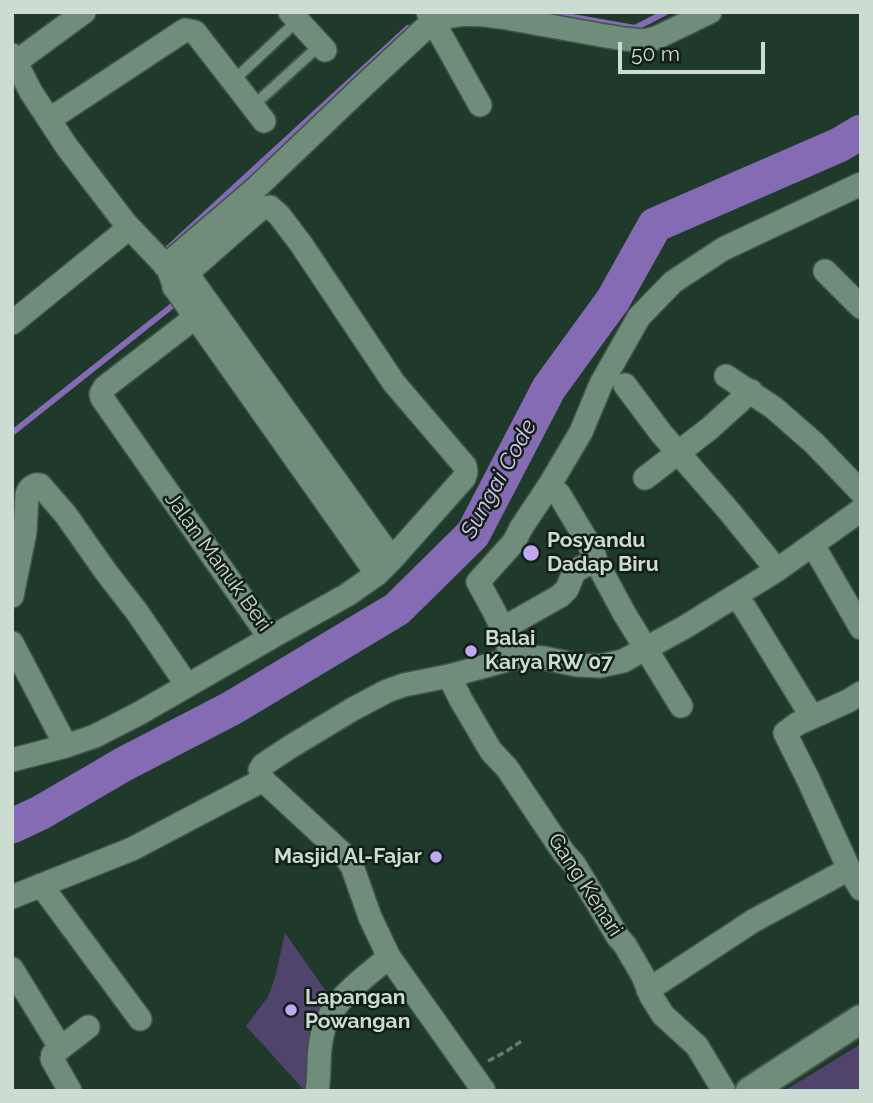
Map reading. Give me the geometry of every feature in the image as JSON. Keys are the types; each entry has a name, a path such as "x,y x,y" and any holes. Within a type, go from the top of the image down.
{"street":[{"path":"84,12 14,58 31,92 83,169 130,228 174,274 203,312 384,566"},
{"path":"431,17 472,15 504,18 644,41 710,12"},
{"path":"294,16 322,48"},
{"path":"431,17 480,105"},
{"path":"174,274 254,190 431,17"},
{"path":"50,119 185,30 195,33 258,114"},
{"path":"511,659 498,617 478,582 514,542 549,486 639,317 673,282 723,249 861,184"},
{"name":"Jalan Manuk Beri","path":"174,274 260,209 270,207 301,244 394,383 459,457 466,472 464,478 384,566 347,595 270,638 101,394 105,387 203,312"},
{"path":"12,323 130,228"},
{"path":"825,271 861,307"},
{"path":"726,376 774,408 814,443 861,492"},
{"path":"625,385 661,433 729,510 776,570"},
{"path":"645,478 709,429 751,391"},
{"path":"12,596 25,532 27,494 32,487 40,485 62,509 187,685"},
{"path":"559,494 593,551 624,612 681,706"},
{"path":"25,532 62,509"},
{"path":"484,1091 389,957 370,917 352,866 344,855 263,780 260,770 263,765 353,709 404,685 527,657 600,666 623,661 685,627 776,570 861,510"},
{"path":"813,545 861,628"},
{"path":"514,622 560,596 567,589 574,572 596,561"},
{"path":"734,596 751,617 812,718"},
{"path":"12,760 95,736 270,638"},
{"path":"12,643 66,746"},
{"name":"Gang Kenari","path":"449,676 487,744 507,768 573,864 625,945 663,1014 697,1046 724,1091"},
{"path":"861,694 785,733 861,889"},
{"path":"12,897 132,849 263,780"},
{"path":"648,990 753,921 849,869"},
{"path":"41,885 140,1018"},
{"path":"314,1086 320,1043 329,1015 341,998 389,957"},
{"path":"12,970 60,1047"},
{"path":"750,1091 861,1019"},
{"path":"71,1091 52,1059 53,1054 88,1027"}],"lane":[{"path":"233,81 294,16"},
{"path":"258,114 322,48"}],"path":[{"path":"470,1071 523,1040"}],"shaded area":[{"name":"Lapangan Powangan","path":"285,933 328,994 304,1090 246,1026 268,997"},
{"path":"861,1044 861,1091 784,1091"}],"waterway":[{"path":"544,12 635,28 666,12"},
{"path":"162,254 408,28"},
{"name":"Sungai Code","path":"12,826 232,708 397,609 473,534 549,388 613,300 655,225 839,145 861,132"},
{"path":"12,433 177,302"}],"place":[{"name":"Posyandu Dadap Biru","path":"531,553"},
{"name":"Balai Karya RW 07","path":"471,651"},
{"name":"Masjid Al-Fajar","path":"436,857"},
{"name":"Lapangan Powangan","path":"291,1010"}]}
